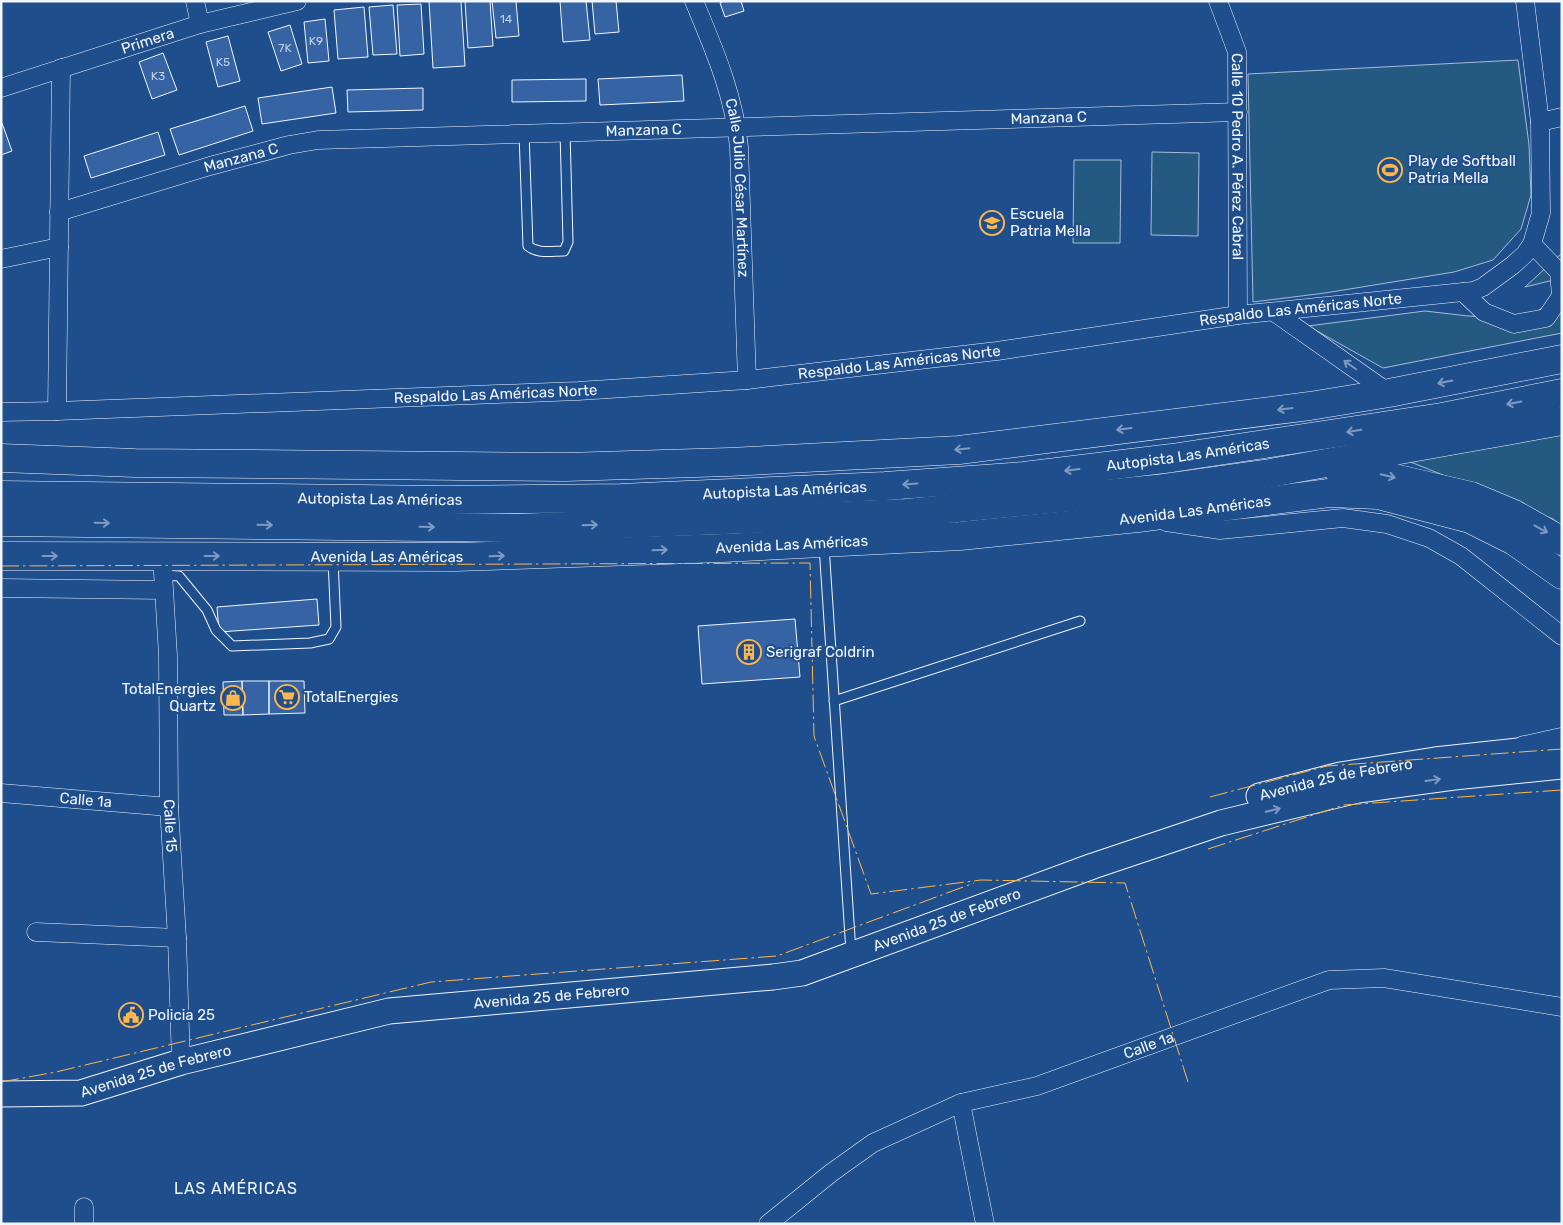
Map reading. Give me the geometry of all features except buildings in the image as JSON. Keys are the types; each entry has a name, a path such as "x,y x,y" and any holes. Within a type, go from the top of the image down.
{"main road":[{"path":"1479,375 1562,354"},
{"path":"1,458 135,463 566,467 729,462 959,450 1310,406 1390,393 1562,360"},
{"name":"Autopista Las Américas","path":"1,495 444,500 621,498 885,486 1034,475 1191,456 1442,418 1562,393"},
{"name":"Autopista Las Américas","path":"1,522 516,528 906,513 1156,489 1270,473 1562,421"},
{"path":"1270,473 1333,470 1377,474 1471,496 1514,514 1562,541"},
{"path":"1,482 75,496"},
{"name":"Avenida Las Américas","path":"1,556 163,574 332,557 466,557 723,548 960,536 1138,518 1329,492 1378,495 1470,519 1514,541 1562,575"},
{"path":"1525,750 1562,744"},
{"name":"Avenida 25 de Febrero","path":"1093,866 1253,797 1340,775 1435,760 1525,750"},
{"name":"Avenida 25 de Febrero","path":"1,1094 80,1093 181,1062 389,1011 802,973 1093,866 1221,823 1358,790 1454,777 1562,766"}],"street":[{"path":"195,1 200,24"},
{"name":"Primera","path":"1,88 200,24 297,1"},
{"name":"Calle Julio César Martínez","path":"694,1 721,66 738,128 747,380"},
{"name":"Calle 10 Pedro A. Pérez Cabral","path":"1218,1 1237,52 1238,315"},
{"name":"Respaldo Las Américas Norte","path":"1,412 559,392 747,380 997,351 1238,315 1473,290 1483,287 1520,260 1532,244 1542,213 1540,122 1525,1"},
{"path":"57,411 61,68"},
{"name":"Manzana C","path":"59,212 210,166 302,142 328,139 1238,112"},
{"path":"1540,122 1562,117"},
{"path":"1463,292 1484,312 1514,324 1546,318 1561,296 1560,272 1532,244"},
{"path":"1,259 59,247"},
{"path":"1274,312 1390,393"},
{"path":"1138,518 1220,530 1343,518 1387,524 1429,538 1461,556 1562,636"},
{"path":"1,588 163,574"},
{"name":"Calle 15","path":"163,574 168,656 169,807 177,938 181,1062"},
{"name":"Calle 1a","path":"1,793 169,807"},
{"path":"36,932 177,938"},
{"name":"Calle 1a","path":"768,1224 831,1173 873,1143 961,1103 1037,1086 1329,980 1384,978 1562,1007"},
{"path":"961,1103 985,1224"}],"lane":[{"path":"524,134 528,246 533,250 544,252 564,250 568,242 565,132"},
{"path":"824,543 851,955"},
{"path":"163,574 179,576 207,610 216,630 232,646 310,643 329,639 336,627 332,557"},
{"path":"834,701 1080,621"}],"shaded area":[{"name":"Play de Softball Patria Mella","path":"1518,60 1529,145 1531,195 1521,229 1493,260 1454,272 1325,293 1253,302 1248,74"},
{"path":"1152,152 1199,153 1198,236 1151,235"},
{"path":"1074,160 1121,160 1120,243 1073,243"},
{"path":"1562,253 1562,278 1525,287"},
{"path":"1562,281 1562,333 1383,368 1308,326 1425,311 1468,316 1528,318 1553,300"},
{"path":"1562,431 1562,526 1553,519 1408,461"}],"power":[{"path":"1,566 810,563 814,736 871,894 981,880 1125,883 1188,1082"},
{"path":"1210,797 1327,766 1562,749"},
{"path":"1208,849 1344,805 1562,790"},
{"path":"1,1082 56,1072 431,982 777,956 974,883"}],"place":[{"name":"Play de Softball Patria Mella","path":"1390,170"},
{"name":"Escuela Patria Mella","path":"992,223"},
{"name":"Serigraf Coldrin","path":"749,652"},
{"name":"TotalEnergies","path":"287,697"},
{"name":"TotalEnergies Quartz","path":"233,698"},
{"name":"Policia 25","path":"131,1015"}],"district":[{"name":"LAS AMÉRICAS","path":"236,1188"}]}
